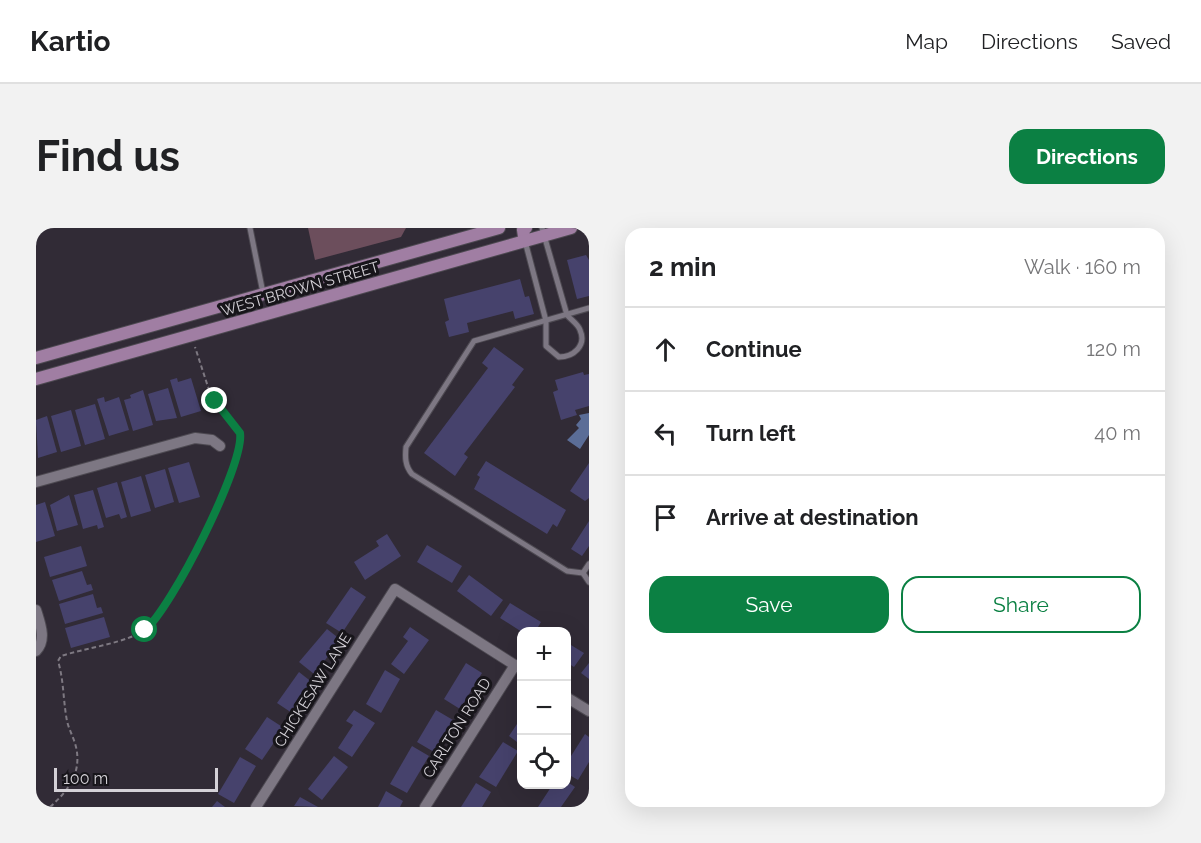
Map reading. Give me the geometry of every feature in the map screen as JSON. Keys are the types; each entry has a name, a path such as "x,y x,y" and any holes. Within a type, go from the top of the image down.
{"main road":[{"name":"WEST BROWN STREET","path":"36,358 499,228"},
{"name":"WEST BROWN STREET","path":"36,379 268,314 525,235 571,228"},
{"path":"263,294 268,314"}],"street":[{"path":"36,482 195,438 213,440 220,446"},
{"name":"CHICKESAW LANE","path":"256,807 395,589 517,666"},
{"path":"36,610 42,633 38,650"},
{"name":"CARLTON ROAD","path":"425,807 517,669"},
{"path":"571,700 589,711"}],"lane":[{"path":"250,228 263,294"},
{"path":"525,235 546,321 544,340 549,351 559,357 571,355 579,347 582,336 567,315 543,232"},
{"path":"584,573 567,571 412,474 405,460 406,447 474,341 589,308"},
{"path":"584,573 589,564"},
{"path":"584,573 589,582"}],"path":[{"path":"50,807 69,787 77,766 76,746 67,723 64,680 58,661 61,656 138,634 159,617 208,530 238,452 240,433 210,393 194,344"}],"shaded area":[{"path":"308,228 406,228 401,237 315,260"}],"water":[{"path":"589,413 589,435 580,449 567,440 579,428 576,425 581,419 579,415"}],"building":[{"path":"586,255 589,260 589,296 577,299 567,260"},
{"path":"520,279 525,297 529,296 534,314 515,319 513,311 467,323 469,332 449,337 445,322 449,320 444,299"},
{"path":"494,347 524,369 512,385 515,387 464,454 468,457 455,476 424,453 488,368 482,363"},
{"path":"583,372 584,375 589,374 589,406 575,410 577,415 561,420 553,392 558,390 555,380"},
{"path":"177,378 178,382 191,378 201,411 181,417 170,380"},
{"path":"168,388 177,418 156,421 148,394"},
{"path":"143,390 153,425 133,431 124,400"},
{"path":"104,397 105,402 119,397 129,430 109,436 97,399"},
{"path":"95,404 105,439 85,445 75,410"},
{"path":"71,410 81,446 61,452 51,416"},
{"path":"47,416 57,452 38,458 36,420"},
{"path":"486,461 566,510 557,527 553,524 547,534 474,489 480,477 477,475"},
{"path":"189,462 200,497 179,503 168,468"},
{"path":"589,463 589,498 585,501 570,491"},
{"path":"165,469 174,502 155,508 145,475"},
{"path":"141,476 151,511 131,517 121,482"},
{"path":"117,482 127,517 121,519 119,514 106,518 97,488"},
{"path":"93,490 104,527 98,529 97,525 83,529 74,495"},
{"path":"69,495 78,525 57,531 50,505"},
{"path":"45,502 55,536 36,542 36,505"},
{"path":"589,521 589,546 582,556 571,549"},
{"path":"387,534 401,556 365,580 354,562 379,546 376,541"},
{"path":"427,545 462,566 452,583 417,562"},
{"path":"81,546 87,566 50,577 44,557"},
{"path":"82,571 87,585 91,584 93,590 59,601 52,580"},
{"path":"469,575 503,600 491,616 457,591"},
{"path":"351,587 366,597 342,633 326,623"},
{"path":"93,594 97,608 101,607 103,613 65,624 59,604"},
{"path":"510,603 541,622 538,627 517,627 517,629 500,618"},
{"path":"104,617 110,637 71,648 65,628"},
{"path":"410,627 429,640 404,674 391,664 408,641 403,637"},
{"path":"327,629 341,640 314,674 299,662"},
{"path":"571,645 584,653 574,667 571,665"},
{"path":"466,663 482,673 460,709 444,699"},
{"path":"589,663 589,679 581,673"},
{"path":"385,670 400,679 381,713 366,704"},
{"path":"299,672 313,683 292,713 277,703"},
{"path":"354,710 375,723 352,757 338,748 353,725 346,721"},
{"path":"436,710 453,720 434,752 417,742"},
{"path":"267,717 284,728 262,760 245,749"},
{"path":"517,724 517,742 509,736"},
{"path":"585,734 589,737 589,762 578,780 571,776 571,756"},
{"path":"503,742 517,750 496,787 479,777"},
{"path":"412,746 429,756 407,793 390,784"},
{"path":"334,756 348,767 322,800 308,789"},
{"path":"240,757 256,766 234,803 218,794"},
{"path":"476,783 491,792 482,807 461,807"},
{"path":"571,784 575,787 561,807 538,807 550,789 571,789"},
{"path":"386,791 403,801 400,807 378,807"},
{"path":"300,797 318,807 294,806"},
{"path":"217,801 225,807 212,807"}],"route":[{"path":"145,630 159,617 208,530 238,452 241,441 240,433 215,401"}]}
